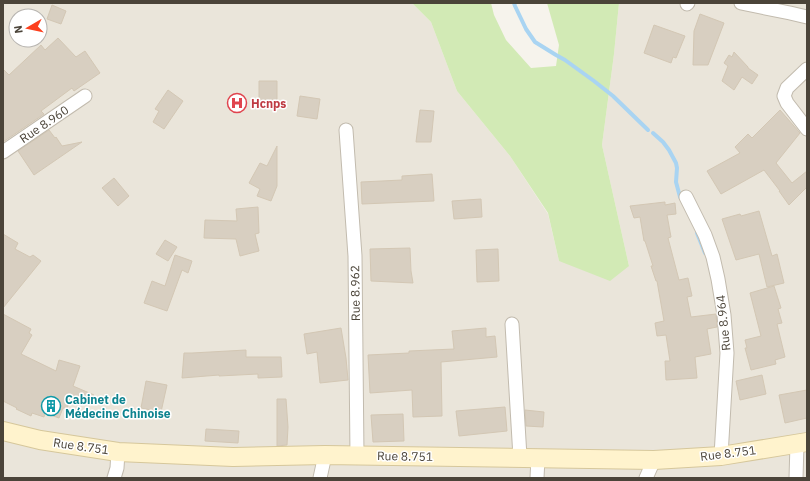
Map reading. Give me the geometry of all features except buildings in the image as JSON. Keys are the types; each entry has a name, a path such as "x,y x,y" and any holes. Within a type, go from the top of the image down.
{"main road":[{"name":"Rue 8.751","path":"3,432 40,440 118,452 233,457 326,455 654,460 721,456 802,443"}],"street":[{"path":"742,3 807,17"},
{"path":"807,69 787,88 784,96 787,103 807,129"},
{"name":"Rue 8.960","path":"3,152 85,96"},
{"name":"Rue 8.962","path":"346,130 355,256 356,456"},
{"name":"Rue 8.964","path":"686,197 705,235 713,257 724,316 727,353 721,456"},
{"path":"512,324 520,458"},
{"path":"796,478 802,443"},
{"path":"114,478 117,468 118,452"},
{"path":"320,478 326,455"},
{"path":"537,478 538,458"},
{"path":"646,478 654,460"}],"shaded area":[{"path":"3,3 412,3 431,22 457,91 510,156 548,214 559,261 629,266 602,145 619,3 807,3 807,478 3,478"}],"green space":[{"path":"412,3 491,3 494,15 506,40 531,68 556,66 559,45 547,3 619,3 602,145 629,266 610,281 559,261 548,213 510,156 457,91 431,22"}],"waterway":[{"path":"514,3 526,29 535,42 565,60 594,81 613,96 648,130"},
{"path":"653,133 663,142 676,163 676,182 680,197"},
{"path":"697,233 705,253"}],"place":[{"name":"Hcnps","path":"237,103"},
{"name":"Cabinet de Médecine Chinoise","path":"51,406"}]}
